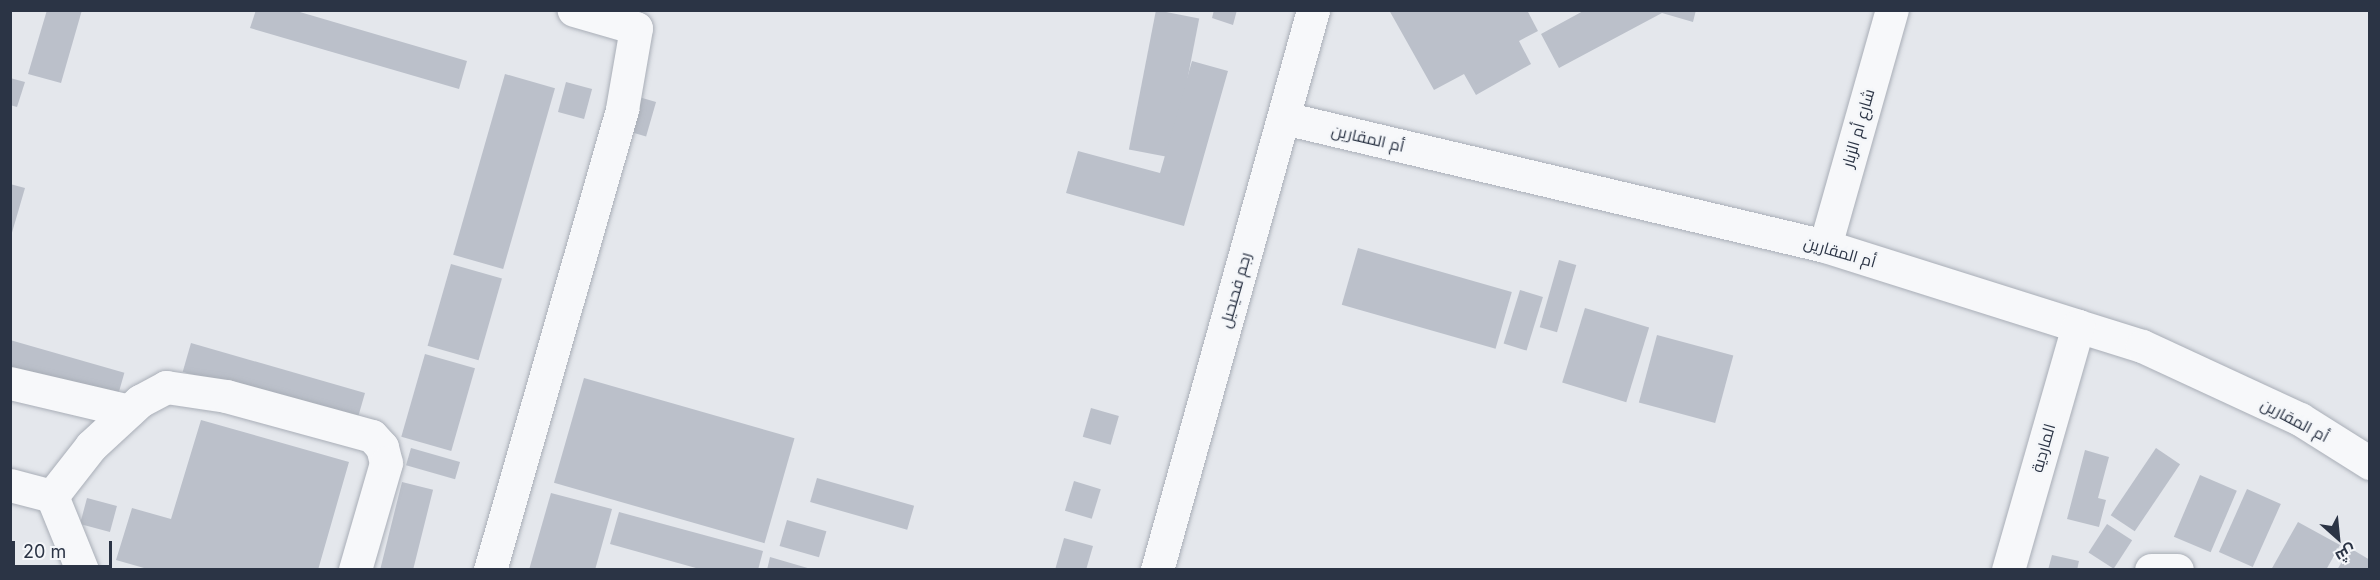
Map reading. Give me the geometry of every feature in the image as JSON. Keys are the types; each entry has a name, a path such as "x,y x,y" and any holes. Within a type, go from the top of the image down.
{"street":[{"path":"490,570 622,109 636,28 614,16 574,10"},
{"name":"رجم فحيحيل","path":"1157,570 1313,10"},
{"name":"شارع أم الزبار","path":"1825,246 1892,10"},
{"name":"أم المقارين","path":"1284,118 1825,246 2142,346 2300,419 2370,462"},
{"name":"الماردية","path":"2008,570 2078,326"},
{"path":"10,383 129,411"},
{"path":"52,496 91,446 129,411 166,387 226,396 372,436 382,447 386,464 355,570"},
{"path":"10,485 52,496"},
{"path":"52,496 82,570"},
{"path":"2151,570 2177,570"}],"building":[{"path":"47,10 82,10 61,83 28,74"},
{"path":"256,10 293,10 467,61 459,89 250,28"},
{"path":"1156,10 1199,18 1172,158 1129,149"},
{"path":"1214,10 1237,10 1233,25 1212,18"},
{"path":"1389,10 1527,10 1538,31 1519,41 1531,64 1476,95 1464,74 1434,90"},
{"path":"1585,10 1696,10 1693,22 1662,13 1559,68 1541,34"},
{"path":"1192,61 1228,71 1184,226 1066,193 1078,151 1160,173"},
{"path":"505,74 555,88 503,269 453,255"},
{"path":"10,78 25,82 17,107 10,105"},
{"path":"566,82 592,89 584,119 558,112"},
{"path":"632,95 656,102 646,136 622,130"},
{"path":"10,184 25,188 11,236 10,235"},
{"path":"1358,248 1512,292 1496,349 1342,305"},
{"path":"1559,260 1576,265 1557,332 1540,327"},
{"path":"451,264 502,279 479,360 428,346"},
{"path":"1520,290 1543,297 1527,351 1504,344"},
{"path":"1585,308 1649,328 1626,402 1562,383"},
{"path":"1657,335 1733,355 1715,423 1639,403"},
{"path":"10,340 124,373 117,400 10,369"},
{"path":"191,343 365,393 357,422 183,372"},
{"path":"425,354 475,368 451,451 401,437"},
{"path":"584,378 795,438 764,543 554,483"},
{"path":"1091,408 1119,416 1111,445 1083,437"},
{"path":"201,420 349,462 318,570 151,570 116,560 132,508 171,519"},
{"path":"411,448 460,462 455,479 406,465"},
{"path":"2156,448 2180,464 2135,531 2111,515"},
{"path":"2085,450 2109,457 2098,498 2106,500 2099,527 2067,519"},
{"path":"2200,475 2237,491 2211,552 2174,537"},
{"path":"817,478 914,506 907,530 810,502"},
{"path":"1074,481 1101,489 1092,519 1065,511"},
{"path":"402,482 433,490 413,570 380,570"},
{"path":"2247,489 2281,504 2253,567 2219,552"},
{"path":"551,493 612,509 595,570 529,570"},
{"path":"87,498 117,506 110,532 80,524"},
{"path":"619,512 763,551 758,570 703,570 610,544"},
{"path":"787,520 826,531 819,557 780,546"},
{"path":"2298,522 2340,545 2326,570 2271,570"},
{"path":"2107,524 2132,540 2114,569 2088,553"},
{"path":"1064,538 1093,546 1086,570 1055,570"},
{"path":"2350,548 2370,560 2370,570 2337,570"},
{"path":"2052,555 2079,561 2077,570 2048,570"},
{"path":"770,557 811,569 811,570 767,570"}]}
